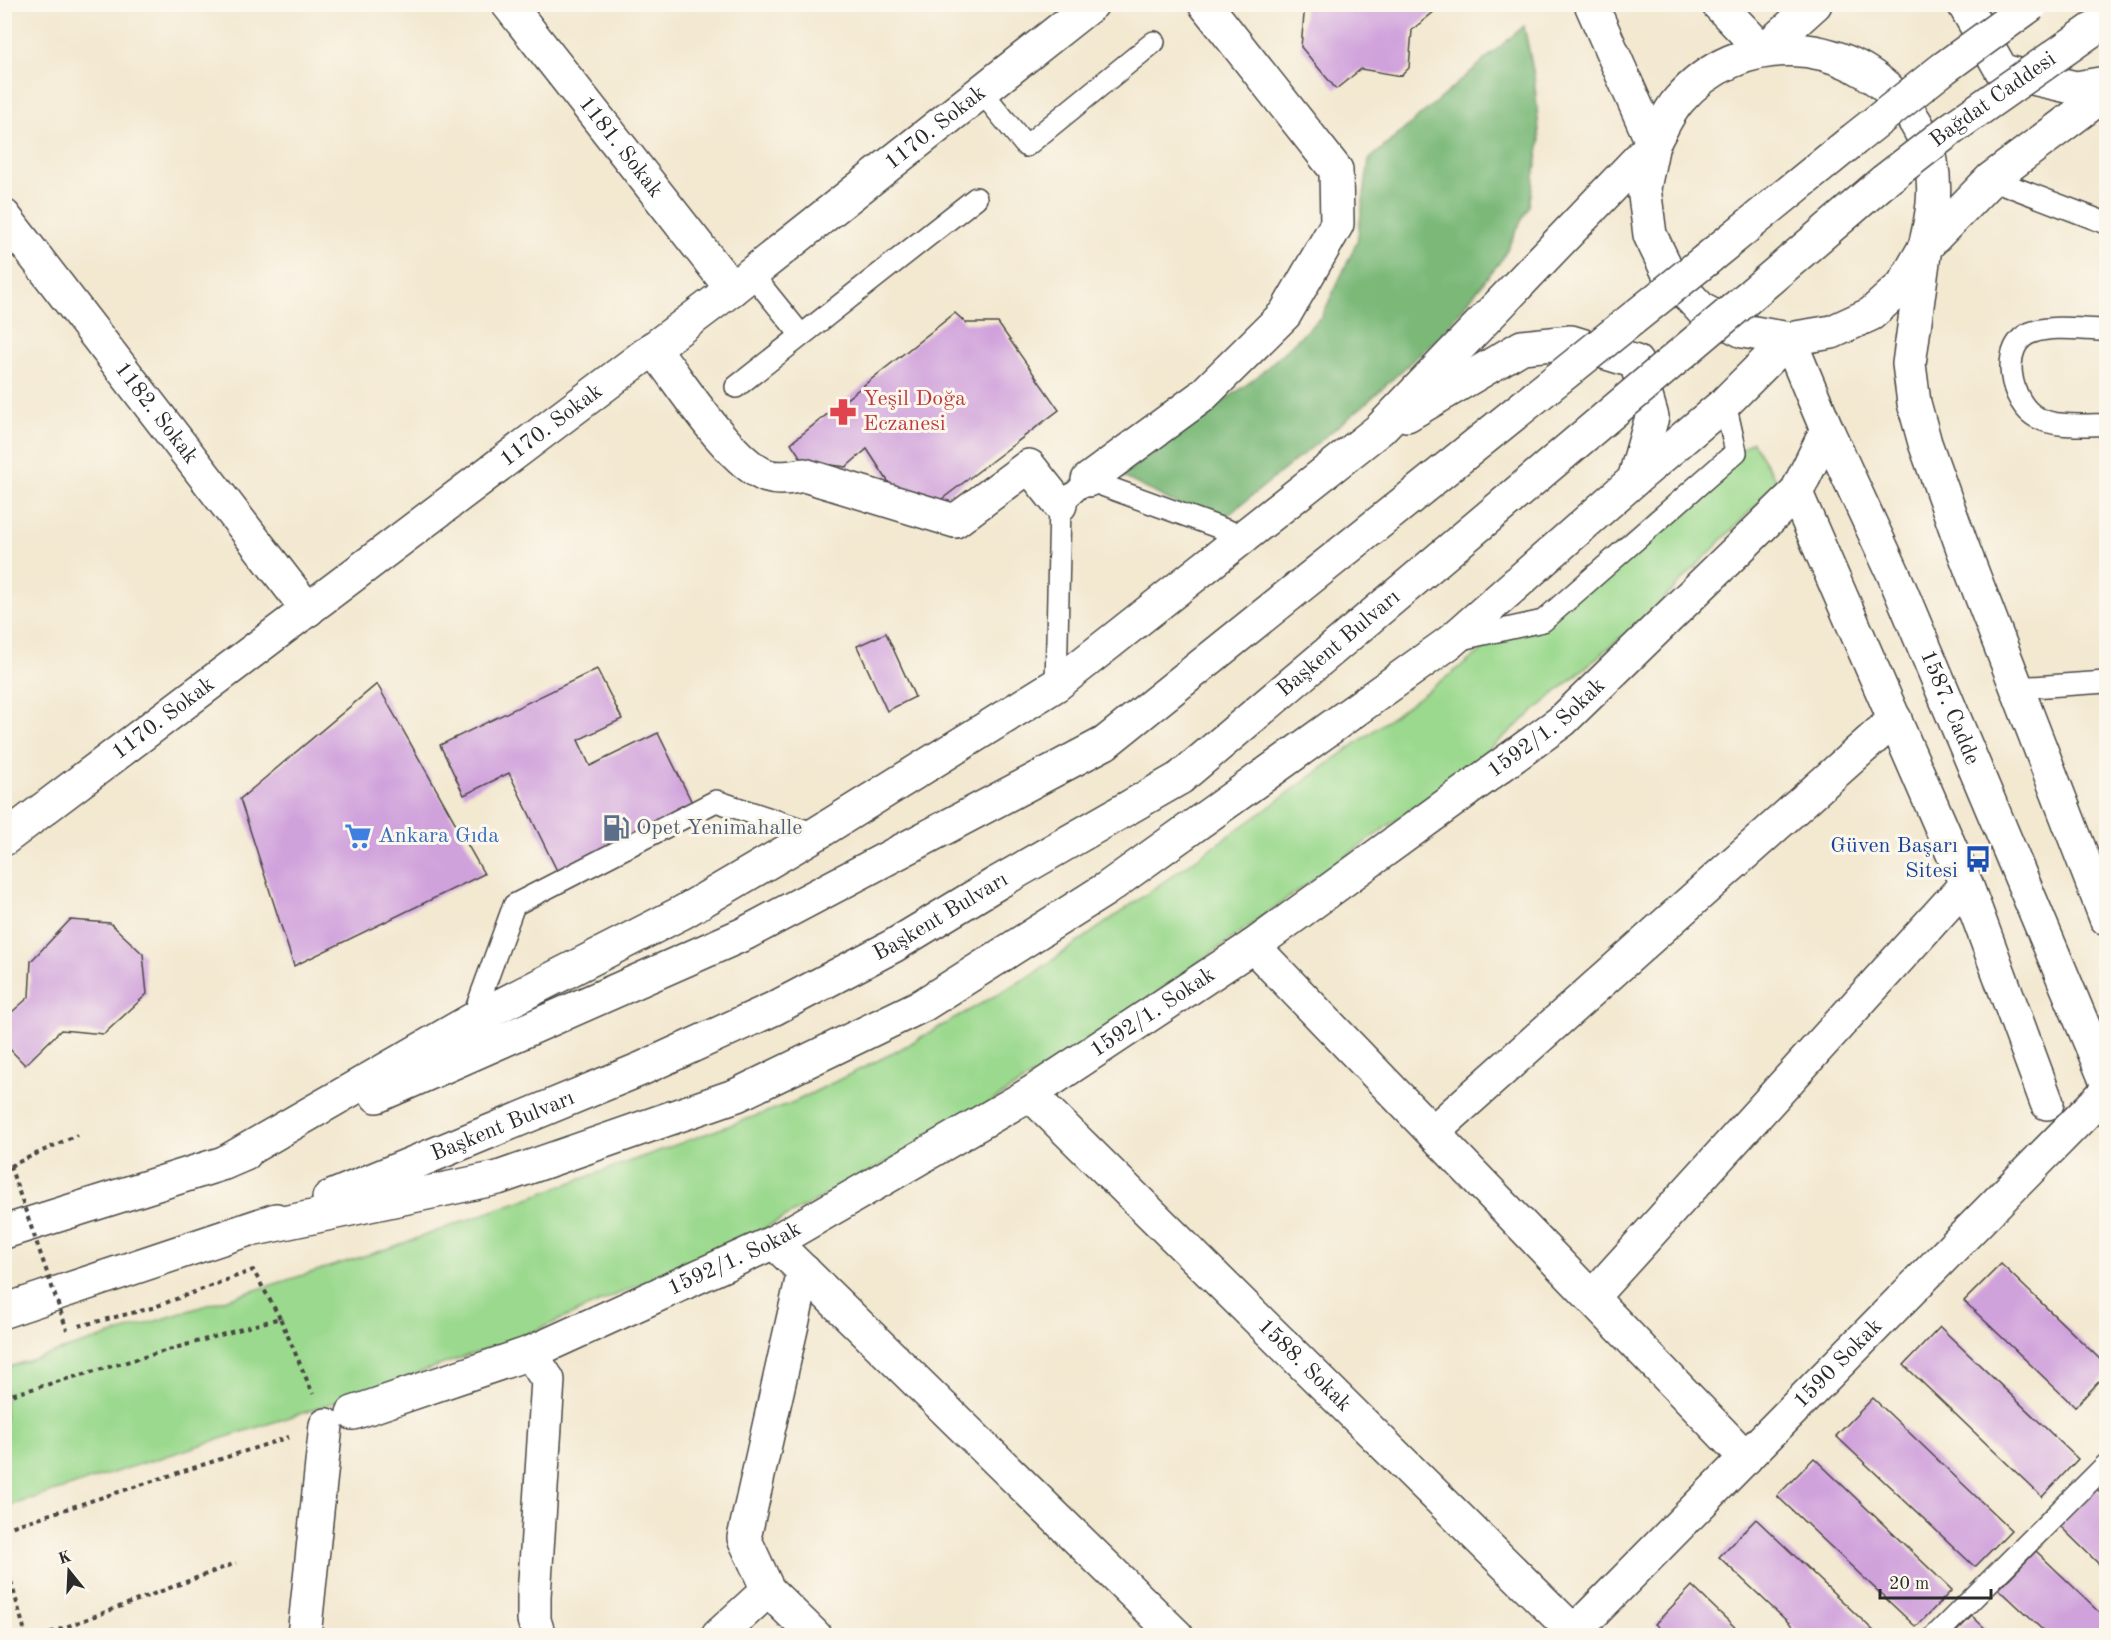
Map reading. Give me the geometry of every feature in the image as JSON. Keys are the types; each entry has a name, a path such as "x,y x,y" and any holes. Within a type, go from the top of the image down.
{"main road":[{"name":"1181. Sokak","path":"508,4 741,281"},
{"name":"1170. Sokak","path":"4,838 654,348 1092,4"},
{"path":"1088,480 1201,397 1285,314 1337,224 1336,170 1205,4"},
{"path":"1591,4 1653,144 1644,189 1650,235 1670,276 1702,310 1743,331 1789,339 1832,332 1871,314 1903,285 1924,247 1991,179 2106,93"},
{"path":"1718,4 1762,51"},
{"path":"1762,51 1815,4"},
{"path":"1964,4 2002,71 2076,88 2106,83"},
{"path":"4,1232 224,1163 744,934 1105,744 1852,141 1944,68 2032,4"},
{"name":"Bağdat Caddesi","path":"1745,300 1884,181 1951,129 2106,20"},
{"path":"224,1163 472,1020 683,912 816,834 1056,686 1380,429 1653,144 1678,100 1716,69 1762,51 1807,50 1850,61 1887,85 1915,119 1931,160 1935,204 1924,247 1909,364 1914,403 1958,536 2106,918"},
{"name":"1182. Sokak","path":"4,216 309,610"},
{"name":"Başkent Bulvarı","path":"4,1311 255,1229 641,1069 775,1008 893,946 1180,778 1745,300"},
{"path":"255,1229 498,1178 737,1095 913,1010 1106,889 1449,642 1725,403 1789,339"},
{"name":"1587. Cadde","path":"1789,339 1827,430 1894,575 2106,1080"},
{"path":"1380,429 1439,398 1522,347 1571,342 1636,362 1652,417 1634,480"},
{"path":"654,348 740,459 767,476 783,478 804,474 955,521 1029,466 1059,505"},
{"name":"1592/1. Sokak","path":"340,1419 530,1353 774,1242 1030,1094 1253,946 1562,721 1796,493 1827,430"},
{"path":"1796,493 1966,884 2048,1103"},
{"path":"1433,1132 1895,719"},
{"path":"1592,1297 1966,884"},
{"path":"1253,946 1746,1458"},
{"name":"1590 Sokak","path":"1574,1634 2106,1092"},
{"name":"1588. Sokak","path":"1030,1094 1574,1634"},
{"path":"774,1242 1177,1635"},
{"path":"804,1271 744,1538 768,1590 815,1635"},
{"path":"530,1353 548,1380 534,1596 534,1620 539,1635"},
{"path":"304,1635 340,1419"},
{"path":"718,1635 768,1590"}],"lane":[{"path":"982,92 1026,146 1154,42"},
{"path":"1991,179 2106,223"},
{"path":"736,387 976,198"},
{"path":"741,281 801,335"},
{"path":"2106,330 2043,330 2023,337 2013,350 2012,381 2018,399 2037,418 2049,422 2106,425"},
{"path":"1449,642 1543,621 1736,452 1725,403"},
{"path":"1056,686 1059,505 1088,480 1245,537"},
{"path":"2017,687 2106,682"},
{"path":"472,1020 514,905 716,801 816,834"},
{"path":"1935,1635 2106,1465"}],"path":[{"path":"4,1529 340,1419 253,1270 152,1308 67,1330 10,1166 76,1135"},
{"path":"4,1397 280,1318"},
{"path":"4,1556 26,1635"},
{"path":"42,1635 236,1563"}],"green space":[{"path":"1524,26 1534,75 1540,142 1529,206 1502,259 1444,332 1363,406 1217,524 1121,476 1258,376 1322,316 1357,242 1369,160"},
{"path":"1752,441 1778,483 1653,610 1460,774 1098,1035 943,1132 756,1233 521,1337 312,1410 5,1507 5,1368 390,1248 794,1102 897,1051 1030,976 1268,808 1467,662"}],"building":[{"path":"1305,4 1440,4 1441,6 1412,30 1409,68 1401,76 1361,69 1336,89 1301,47"},
{"path":"955,313 966,323 998,323 1059,410 938,502 893,489 867,449 846,467 803,461 791,443"},
{"path":"886,633 915,697 887,711 857,646"},
{"path":"597,669 622,719 578,740 590,766 658,733 701,821 565,887 509,773 464,795 440,745"},
{"name":"Ankara Gıda","path":"377,684 484,874 294,966 240,799"},
{"path":"70,920 110,923 143,954 147,994 104,1034 61,1030 25,1065 4,1043 4,1019 29,997 31,961"},
{"path":"2001,1264 2106,1365 2106,1374 2075,1407 1964,1301"},
{"path":"1940,1327 2078,1459 2042,1497 1904,1365"},
{"path":"1873,1398 2011,1530 1975,1567 1836,1436"},
{"path":"1814,1458 1952,1590 1916,1627 1777,1496"},
{"path":"2095,1487 2106,1498 2106,1571 2059,1525"},
{"path":"1756,1519 1878,1635 1802,1635 1719,1557"},
{"path":"2036,1551 2106,1618 2106,1635 2048,1635 1999,1589"},
{"path":"1692,1586 1743,1635 1667,1635 1655,1624"},
{"path":"1972,1616 1992,1635 1953,1635"}],"place":[{"name":"Yeşil Doğa Eczanesi","path":"843,412"},
{"name":"Opet Yenimahalle","path":"616,828"},
{"name":"Ankara Gıda","path":"358,836"},
{"name":"Güven Başarı Sitesi","path":"1978,859"}]}
